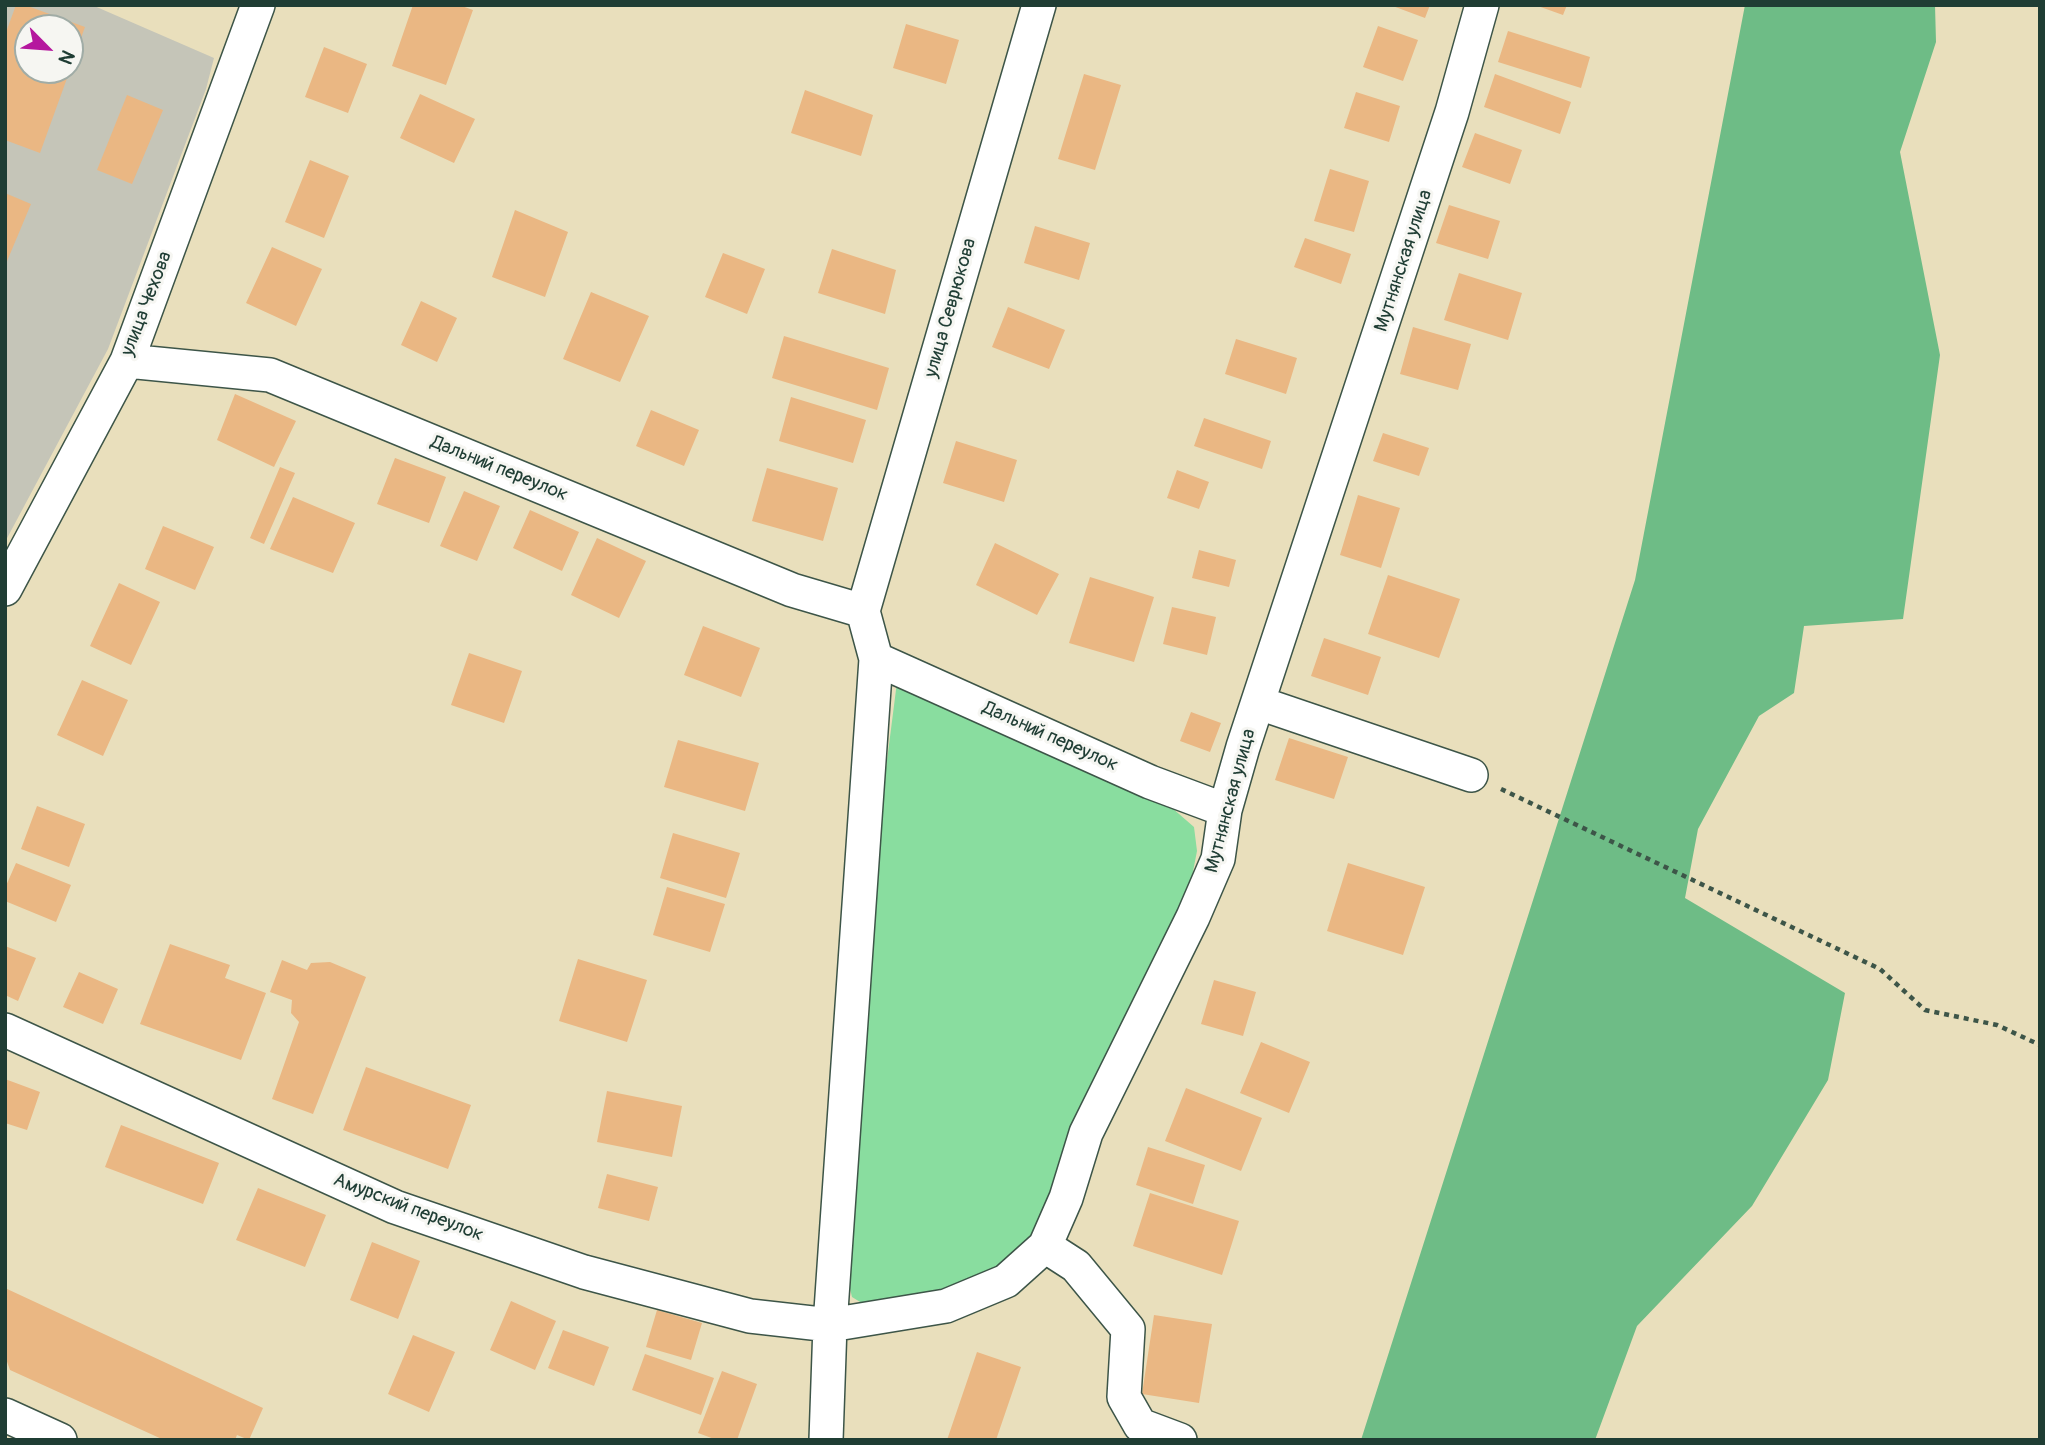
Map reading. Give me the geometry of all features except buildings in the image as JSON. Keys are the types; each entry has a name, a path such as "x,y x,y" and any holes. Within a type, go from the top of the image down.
{"street":[{"name":"улица Чехова","path":"5,589 127,361 258,5"},
{"name":"улица Севрюкова","path":"863,611 1039,5"},
{"name":"Мутнянская улица","path":"830,1325 946,1306 1006,1281 1045,1247 1066,1198 1086,1133 1193,917 1218,859 1225,810 1243,747 1452,112 1482,5"},
{"name":"Дальний переулок","path":"127,361 270,375 792,590 863,611"},
{"path":"826,1440 830,1325 876,659 863,611"},
{"name":"Дальний переулок","path":"876,659 1150,782 1225,810"},
{"path":"1259,703 1471,775"},
{"name":"Амурский переулок","path":"5,1030 395,1207 584,1272 750,1316 830,1325"},
{"path":"1045,1247 1076,1266 1128,1329 1124,1397 1140,1425 1180,1440"},
{"path":"5,1415 60,1440"}],"path":[{"path":"1471,775 1880,969 1925,1010 1997,1025 2040,1045"}],"shaded area":[{"path":"5,5 92,5 214,58 206,89 108,349 5,542"}],"green space":[{"path":"1745,5 1935,5 1936,42 1900,152 1940,355 1903,619 1804,626 1794,693 1759,716 1698,829 1685,898 1845,993 1828,1080 1752,1206 1637,1326 1595,1440 1361,1440 1635,580"},
{"path":"897,682 1171,807 1194,827 1197,851 1190,887 1072,1122 1049,1208 1035,1242 973,1285 865,1305 852,1297 846,1272 872,878"}]}
